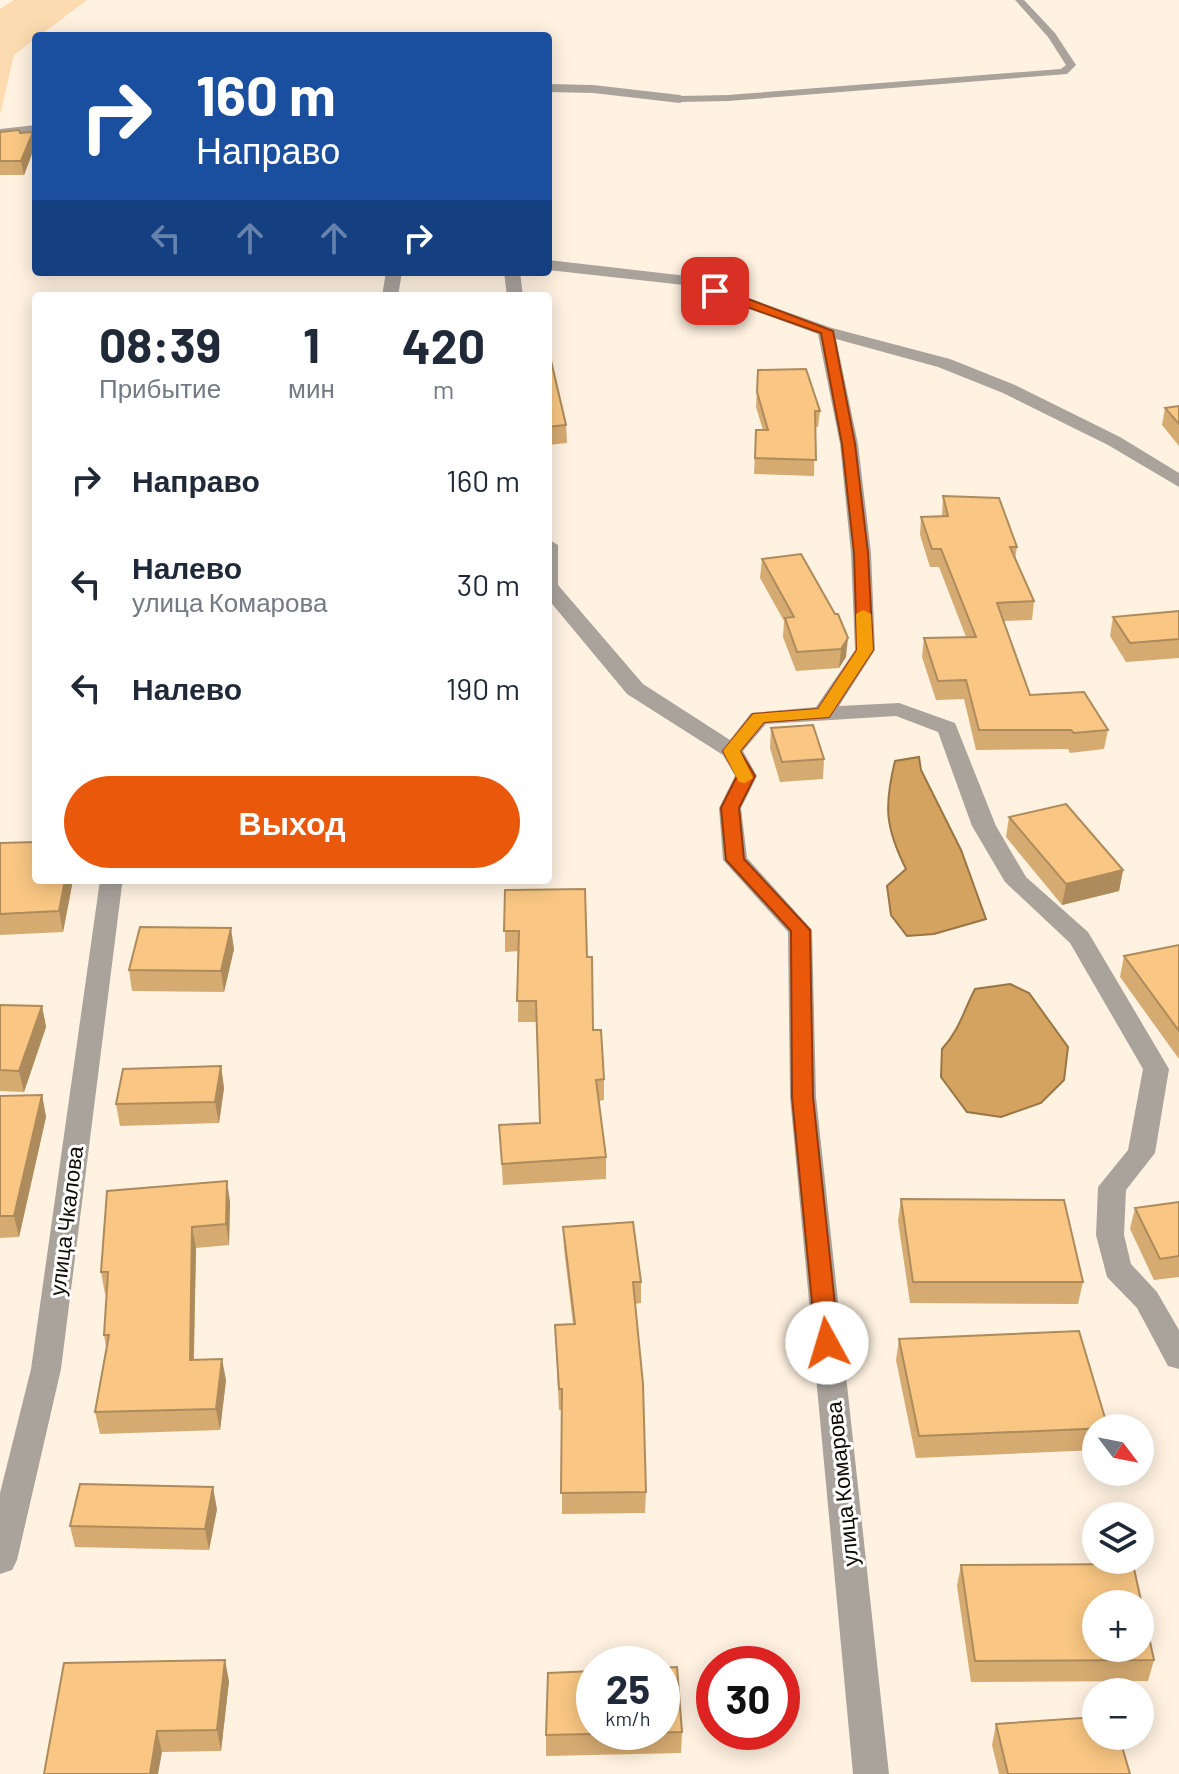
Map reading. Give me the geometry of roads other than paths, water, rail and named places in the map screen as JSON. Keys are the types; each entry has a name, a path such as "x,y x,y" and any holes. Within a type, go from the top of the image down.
{"street":[{"path":"552,88 593,89 680,99"},
{"path":"0,133 32,129"},
{"path":"552,265 687,281 826,331 944,363 1009,389 1114,441 1179,481"},
{"path":"823,713 865,650 861,553 849,444 826,331"},
{"path":"552,591 635,689 732,751 759,718 899,709 947,728 984,826 1017,882 1079,938 1156,1069 1141,1153 1112,1187 1110,1235 1117,1269 1147,1300 1179,1357"},
{"name":"улица Комарова","path":"732,751 746,776 730,808 735,860 800,930 803,1097 871,1774"},
{"name":"улица Чкалова","path":"0,1560 46,1369 110,884"}],"lane":[{"path":"680,99 1064,72 1071,65 1052,35 1019,0"}]}
